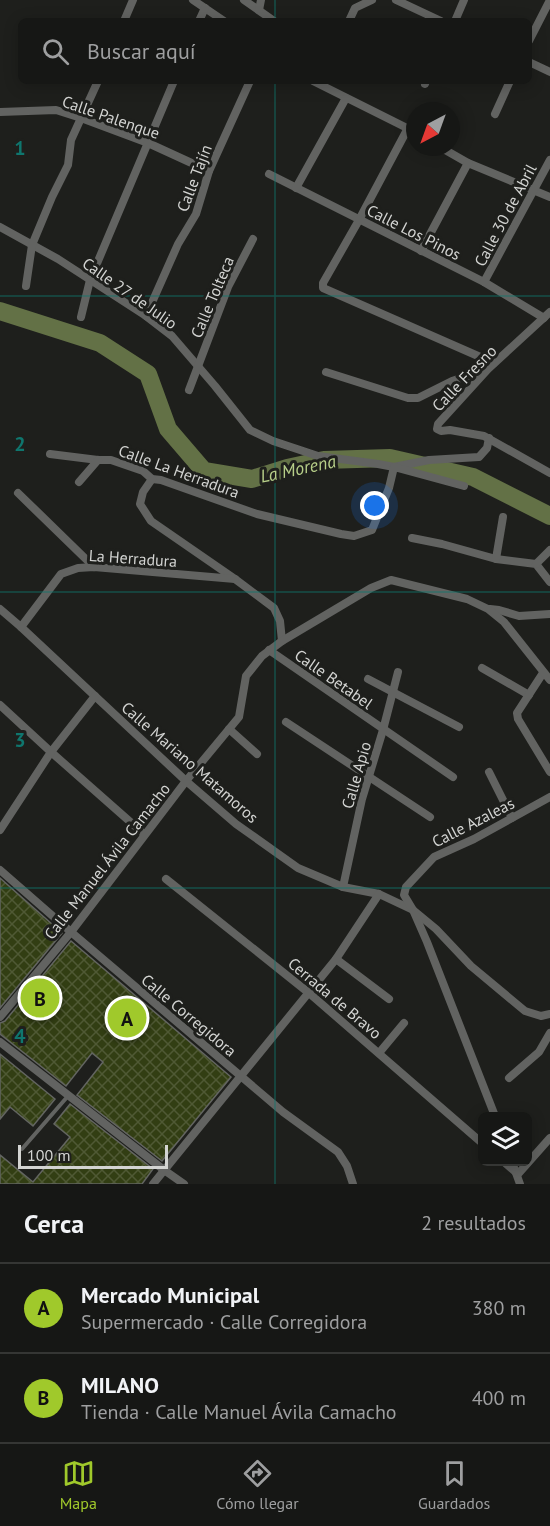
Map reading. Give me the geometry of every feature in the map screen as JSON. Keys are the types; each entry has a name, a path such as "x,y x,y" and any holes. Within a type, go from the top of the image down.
{"street":[{"path":"125,18 133,0"},
{"path":"193,0 220,18"},
{"path":"244,0 270,18"},
{"path":"259,10 261,0"},
{"path":"350,18 356,4 372,0"},
{"path":"396,0 435,18"},
{"path":"456,18 464,0"},
{"path":"532,35 550,0"},
{"path":"200,18 205,8"},
{"path":"532,63 550,72"},
{"path":"26,286 32,245 68,165 71,140 97,84"},
{"path":"81,317 90,280 173,84"},
{"name":"Calle Tajín","path":"146,316 178,244 196,214 209,171 247,84"},
{"path":"321,84 406,128"},
{"path":"495,114 509,84"},
{"path":"296,188 346,98"},
{"name":"Calle Palenque","path":"0,112 56,110 148,143 209,171"},
{"path":"406,139 323,283 323,288 491,366"},
{"path":"456,156 550,197"},
{"name":"Calle 30 de Abril","path":"484,282 550,160"},
{"path":"421,251 468,163"},
{"name":"Calle Los Pinos","path":"269,174 547,315"},
{"name":"Calle 27 de Julio","path":"0,227 90,280 146,316 172,336 250,430 273,441 318,456 394,467"},
{"name":"Calle Tolteca","path":"189,390 228,287 254,239"},
{"name":"Calle Fresno","path":"547,315 491,366 438,424 437,429 484,436 550,473"},
{"path":"326,372 408,398 418,398 452,381 491,366"},
{"path":"394,467 429,460 479,457 487,448 489,438"},
{"name":"Calle La Herradura","path":"50,454 111,460 143,471 152,479 161,480 257,514 354,536 372,530 390,488 394,467"},
{"path":"79,482 98,460"},
{"path":"394,467 464,486"},
{"name":"La Herradura","path":"152,479 143,492 140,504 152,521 274,608 280,621 282,641"},
{"path":"18,493 94,567"},
{"path":"496,559 503,517"},
{"path":"412,538 496,559 536,564 550,582"},
{"path":"536,564 550,550"},
{"name":"La Herradura","path":"21,627 61,574 78,568 94,567 235,579"},
{"name":"Calle Manuel Ávila Camacho","path":"0,1017 71,932 144,834 239,717 246,676 269,650 370,588 391,580 467,599 488,609"},
{"name":"Calle Mariano Matamoros","path":"0,609 186,781 236,824 298,868 343,886 379,894 413,910 435,928 471,966 525,1011 541,1016 550,1014"},
{"path":"488,609 519,616 550,614"},
{"path":"488,609 504,622 550,680"},
{"name":"Calle Betabel","path":"269,650 453,777"},
{"path":"482,668 529,695"},
{"name":"Calle Apio","path":"343,886 357,817 398,672"},
{"path":"543,673 518,713 518,719 550,772"},
{"path":"368,679 459,727"},
{"path":"0,830 51,752 95,696"},
{"path":"0,705 144,834"},
{"path":"286,722 430,817"},
{"path":"229,729 257,754"},
{"path":"489,772 512,818"},
{"name":"Calle Azaleas","path":"413,910 404,895 406,887 434,857 458,847 550,797"},
{"name":"Calle Corregidora","path":"0,870 284,1112 338,1152 347,1166 353,1184"},
{"name":"Cerrada de Bravo","path":"166,879 309,993 478,1139"},
{"path":"153,1184 336,959 379,894"},
{"path":"413,910 493,1112"},
{"path":"336,959 389,999"},
{"path":"379,1053 404,1023"},
{"path":"509,1077 539,1052 550,1033"},
{"path":"0,1042 184,1184"},
{"path":"518,1174 550,1138"},
{"path":"509,1166 518,1174"},
{"path":"514,1166 520,1184"}],"lane":[{"path":"22,1149 68,1095"}],"building":[{"path":"0,878 62,933 0,1008"},
{"path":"71,941 231,1077 162,1161 77,1095 103,1062 92,1053 66,1086 0,1034 0,1023 5,1021"},
{"path":"0,1054 55,1099 33,1126 10,1107 0,1119"},
{"path":"70,1104 153,1169 142,1184 0,1184 0,1155 33,1182 70,1137 54,1124"}],"waterway":[{"name":"La Morena","path":"0,311 100,343 148,374 168,429 204,471 252,479 324,460 390,458 473,477 550,516"}],"place":[{"name":"MILANO","path":"40,998"},
{"name":"Mercado Municipal","path":"127,1018"}]}
